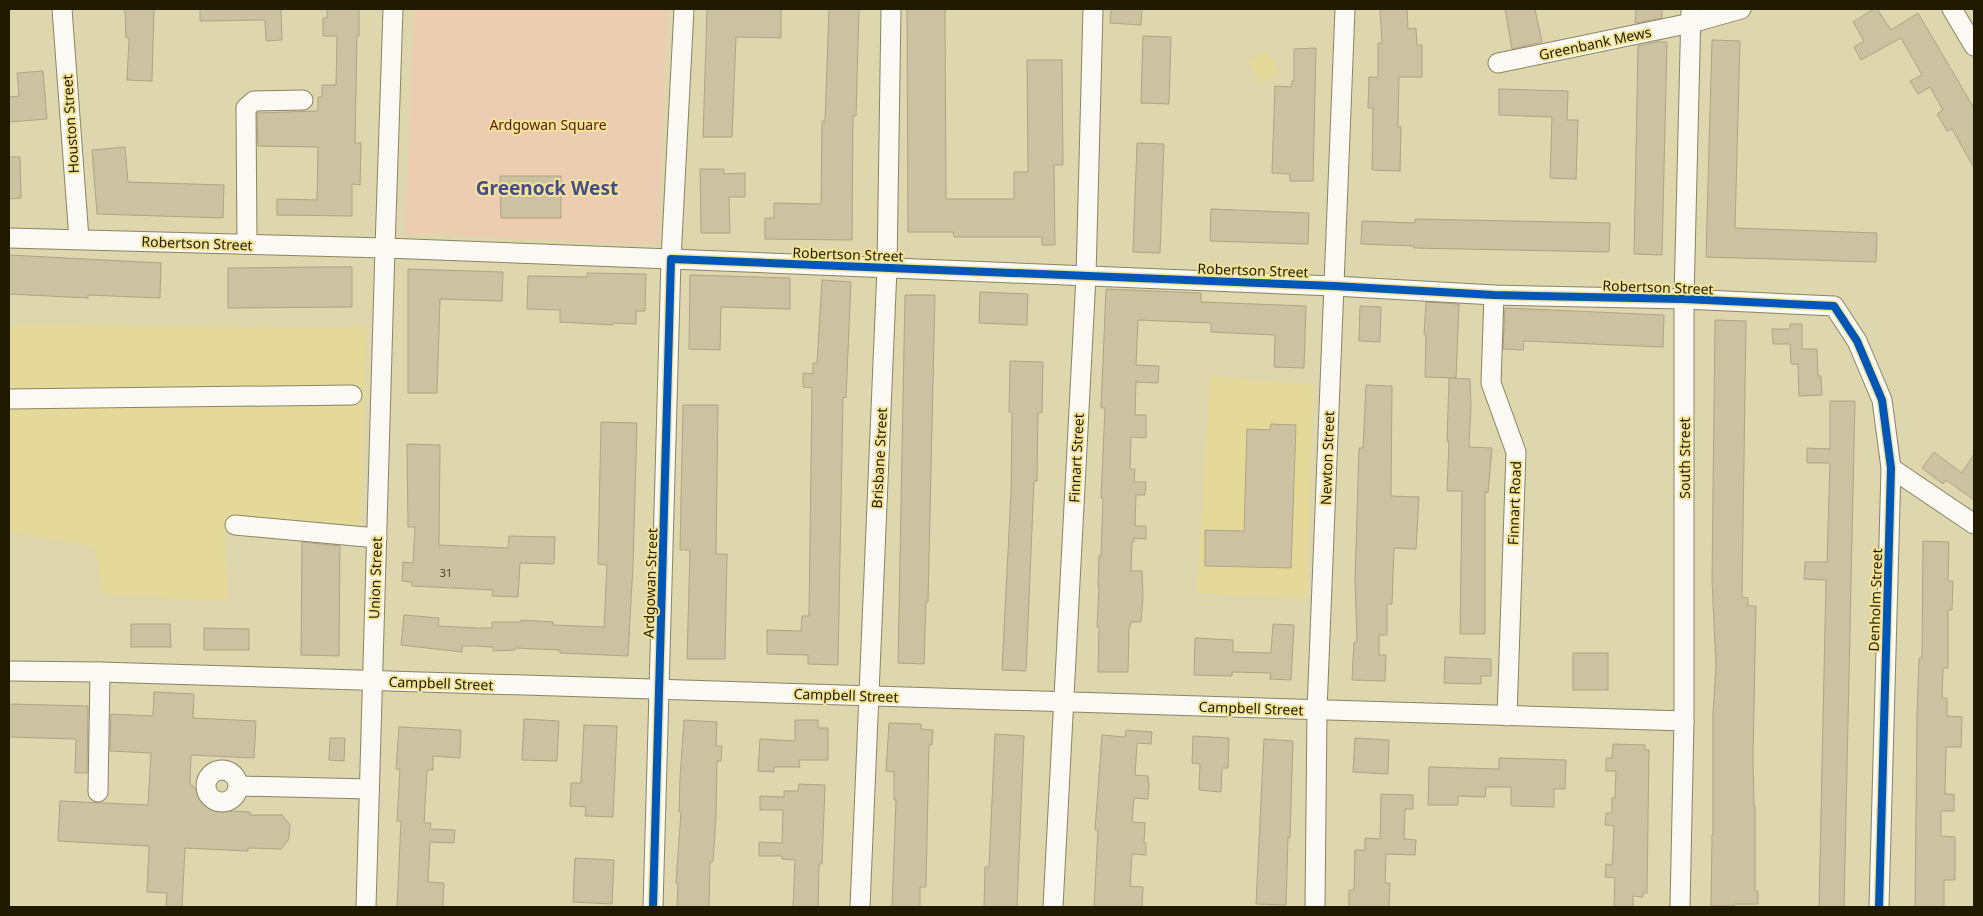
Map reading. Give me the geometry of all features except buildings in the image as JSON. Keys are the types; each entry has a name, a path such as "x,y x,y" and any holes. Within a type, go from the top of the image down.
{"street":[{"name":"Houston Street","path":"62,9 79,240"},
{"path":"393,9 385,248 671,259 684,9"},
{"name":"Brisbane Street","path":"860,907 887,268 891,9"},
{"name":"Finnart Street","path":"1053,907 1086,276 1093,9"},
{"name":"Newton Street","path":"1315,907 1317,710 1345,9"},
{"name":"Greenbank Mews","path":"1498,63 1691,16 1741,9"},
{"path":"1952,9 1974,46"},
{"name":"South Street","path":"1680,907 1684,721 1684,300 1691,16"},
{"path":"247,244 246,108 254,101 303,100"},
{"name":"Robertson Street","path":"9,238 385,248"},
{"name":"Union Street","path":"366,907 385,248"},
{"name":"Robertson Street","path":"671,259 1334,286 1494,295 1834,306"},
{"name":"Ardgowan Street","path":"653,907 671,259"},
{"name":"Finnart Road","path":"1494,295 1491,384 1516,452 1507,716"},
{"name":"Denholm Street","path":"1834,306 1857,341 1882,400 1891,468 1878,907"},
{"path":"9,399 352,395"},
{"path":"1891,468 1974,524"},
{"path":"235,525 377,538"},
{"name":"Campbell Street","path":"9,671 372,680 1684,721"},
{"path":"98,792 100,672"},
{"path":"238,786 369,789"}],"shaded area":[{"path":"1268,51 1280,72 1260,83 1248,62"},
{"path":"9,325 367,327 360,544 225,533 227,601 103,594 95,547 9,531"},
{"path":"1210,376 1314,385 1306,599 1197,593"}],"green space":[{"name":"Ardgowan Square","path":"415,9 668,9 658,245 405,233"}],"cycle path":[{"path":"653,907 671,259 1334,286 1494,295 1684,299 1834,306 1857,341 1882,400 1891,468 1879,907"}],"district":[{"name":"Greenock West","path":"547,188"}]}
